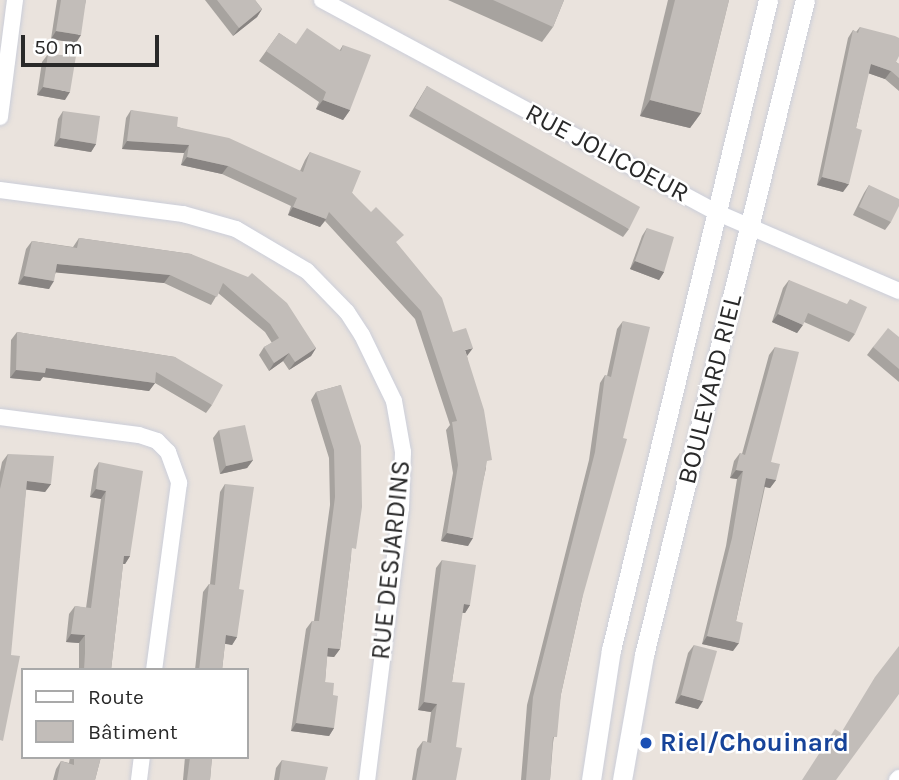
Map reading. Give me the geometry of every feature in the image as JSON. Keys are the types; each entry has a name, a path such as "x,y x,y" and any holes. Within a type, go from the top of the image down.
{"street":[{"path":"0,117 15,0"},
{"name":"RUE JOLICOEUR","path":"322,0 718,213 899,291"},
{"name":"BOULEVARD RIEL","path":"592,773 611,650 768,0"},
{"name":"BOULEVARD RIEL","path":"623,775 643,655 805,0"},
{"name":"RUE DESJARDINS","path":"0,190 183,214 236,229 307,271 347,312 362,335 394,401 403,461 367,780"},
{"path":"0,417 139,435 158,441 168,452 179,483 154,668"},
{"path":"139,780 142,759"},
{"path":"592,773 623,775"}],"building":[{"path":"61,0 86,0 81,35 56,31"},
{"path":"217,0 255,0 262,9 239,28"},
{"path":"493,0 564,0 553,27"},
{"path":"675,0 729,0 701,113 650,100"},
{"path":"860,27 899,38 899,56 896,62 899,64 899,78 891,71 871,64 856,128 862,130 849,184 822,177 853,30 858,33"},
{"path":"307,28 341,51 343,45 371,55 350,110 323,100 326,92 266,51 279,33 296,44"},
{"path":"48,54 76,56 70,92 43,87"},
{"path":"427,86 640,207 629,229 415,108"},
{"path":"131,110 178,117 177,127 229,138 303,172 310,152 361,171 352,193 371,212 376,207 404,235 396,242 442,298 453,332 466,328 473,348 465,350 484,410 492,460 487,461 473,538 447,533 458,465 452,422 457,421 421,311 329,212 326,219 293,207 297,198 228,166 187,157 189,145 127,141"},
{"path":"63,111 100,116 96,144 60,138"},
{"path":"869,185 899,199 899,206 891,222 859,207"},
{"path":"647,228 674,237 664,272 635,261"},
{"path":"79,238 191,254 248,277 252,273 287,303 316,348 295,362 289,353 274,363 264,347 279,338 270,324 223,283 217,297 170,275 57,264 54,281 24,276 32,241 77,248"},
{"path":"789,280 847,304 850,299 867,307 855,334 808,313 803,325 778,314"},
{"path":"623,321 650,327 623,438 627,439 582,599 561,694 557,737 553,737 550,780 526,780 533,697 595,452 605,375 611,377"},
{"path":"888,328 899,337 899,369 873,347"},
{"path":"17,332 175,357 223,385 212,405 156,372 155,383 46,368 45,373 16,370"},
{"path":"775,347 799,352 771,462 780,464 776,480 766,478 736,621 743,623 739,643 707,636 732,538 743,471 736,470 740,453 745,455"},
{"path":"341,385 361,446 362,507 356,549 352,548 340,649 328,648 325,682 334,683 333,695 338,696 334,728 296,723 312,621 319,621 335,497 334,450 316,392"},
{"path":"245,425 253,460 226,466 219,430"},
{"path":"8,454 54,456 51,484 27,481 11,655 20,656 3,741 0,740 0,489"},
{"path":"99,462 143,471 130,556 124,556 111,668 84,668 85,635 71,634 75,606 91,608 106,491 96,489"},
{"path":"225,484 254,487 239,589 244,590 237,637 226,635 222,668 199,668 209,584 215,585"},
{"path":"442,560 476,565 470,605 464,604 452,682 465,683 456,747 462,748 456,780 416,780 423,741 431,743 437,704 424,702"},
{"path":"694,645 717,651 703,701 681,695"},
{"path":"899,646 899,694 836,780 802,780 835,729 841,733 875,677"},
{"path":"74,759 100,759 95,780 57,780 61,761 74,765"},
{"path":"190,759 212,759 210,780 187,780"},
{"path":"282,760 328,767 325,780 279,780"}],"place":[{"name":"Riel/Chouinard","path":"646,743"}]}
